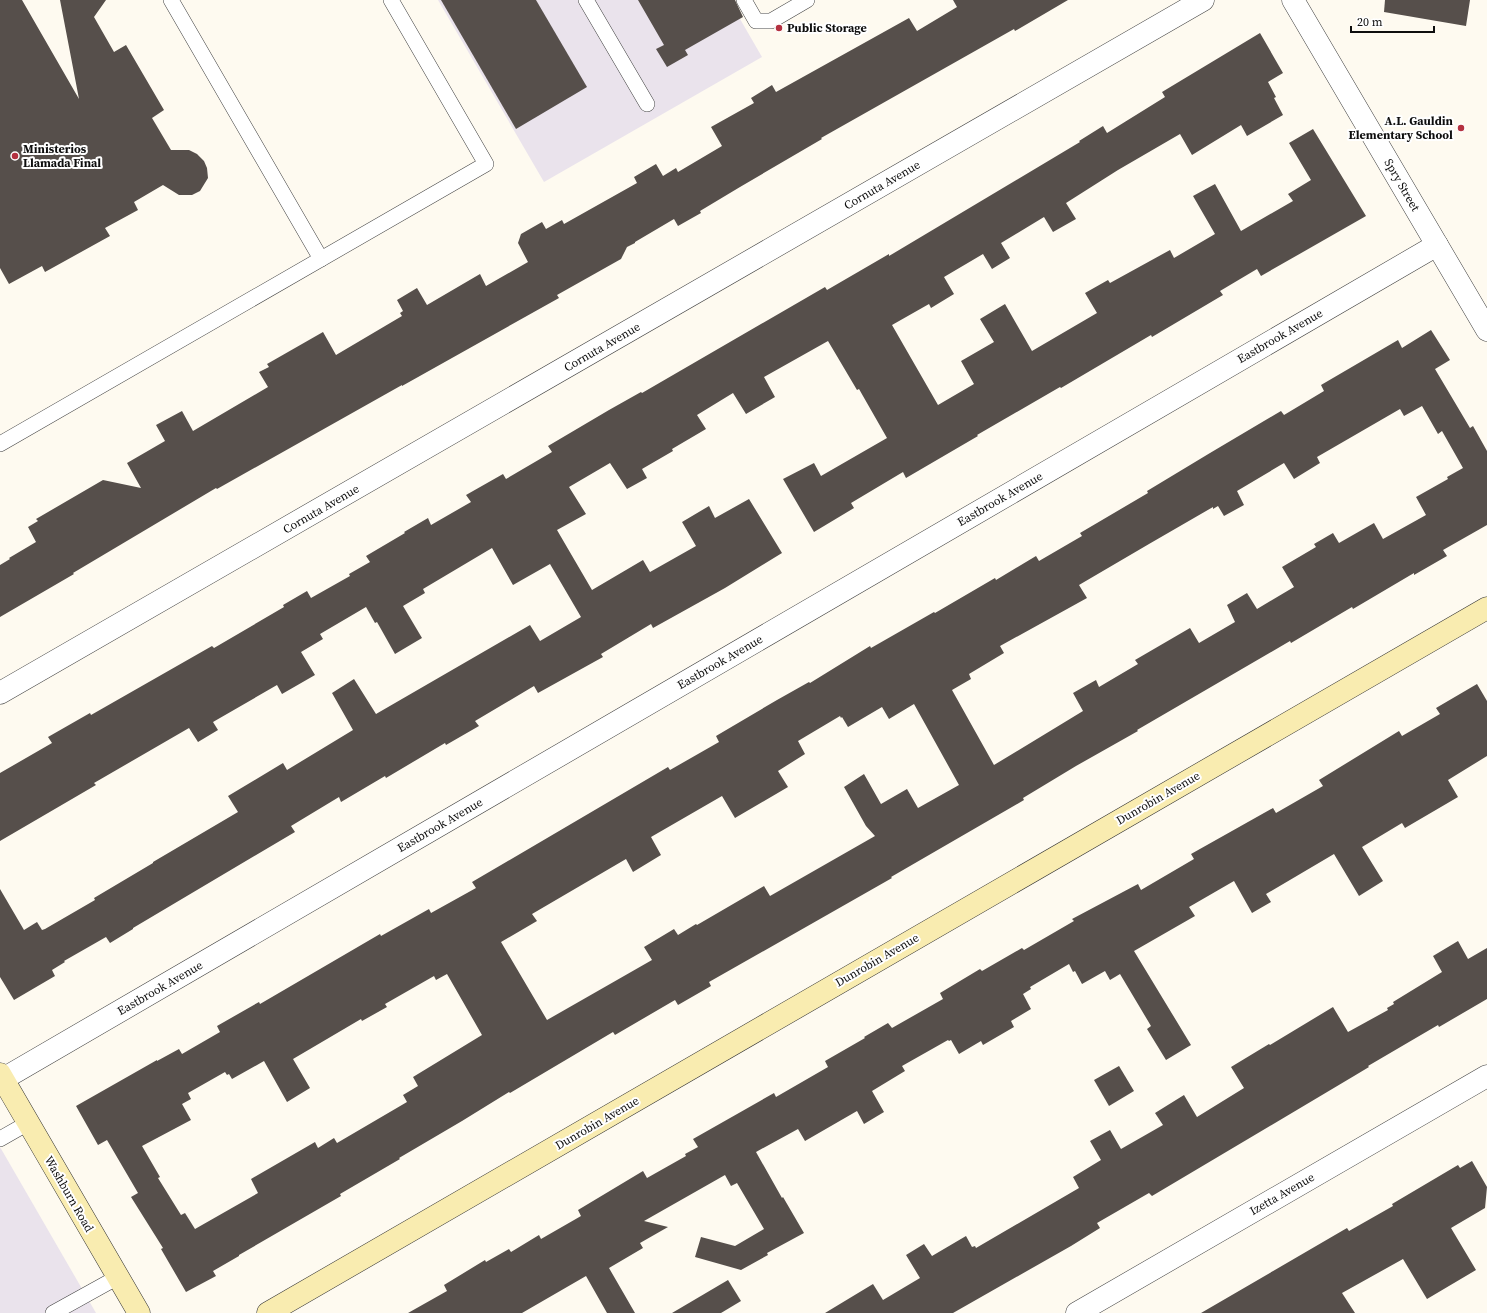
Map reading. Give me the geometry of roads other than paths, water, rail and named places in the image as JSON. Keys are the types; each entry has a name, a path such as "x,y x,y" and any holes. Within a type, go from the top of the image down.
{"street":[{"name":"Cornuta Avenue","path":"0,694 1203,0"},
{"name":"Spry Street","path":"1293,0 1487,330"},
{"name":"Eastbrook Avenue","path":"1,1077 1437,245"},
{"name":"Dunrobin Avenue","path":"268,1313 1487,608"},
{"name":"Izetta Avenue","path":"1077,1313 1487,1076"},
{"name":"Washburn Road","path":"1,1077 139,1313"}],"lane":[{"path":"171,0 321,259"},
{"path":"0,444 486,164 391,0"},
{"path":"586,0 647,104"},
{"path":"744,0 756,22 771,21 802,1"},
{"path":"0,1139 28,1123"},
{"path":"53,1313 118,1277"}],"place":[{"name":"Public Storage","path":"779,28"},
{"name":"A.L. Gauldin Elementary School","path":"1461,128"},
{"name":"Ministerios Llamada Final","path":"15,156"}]}
